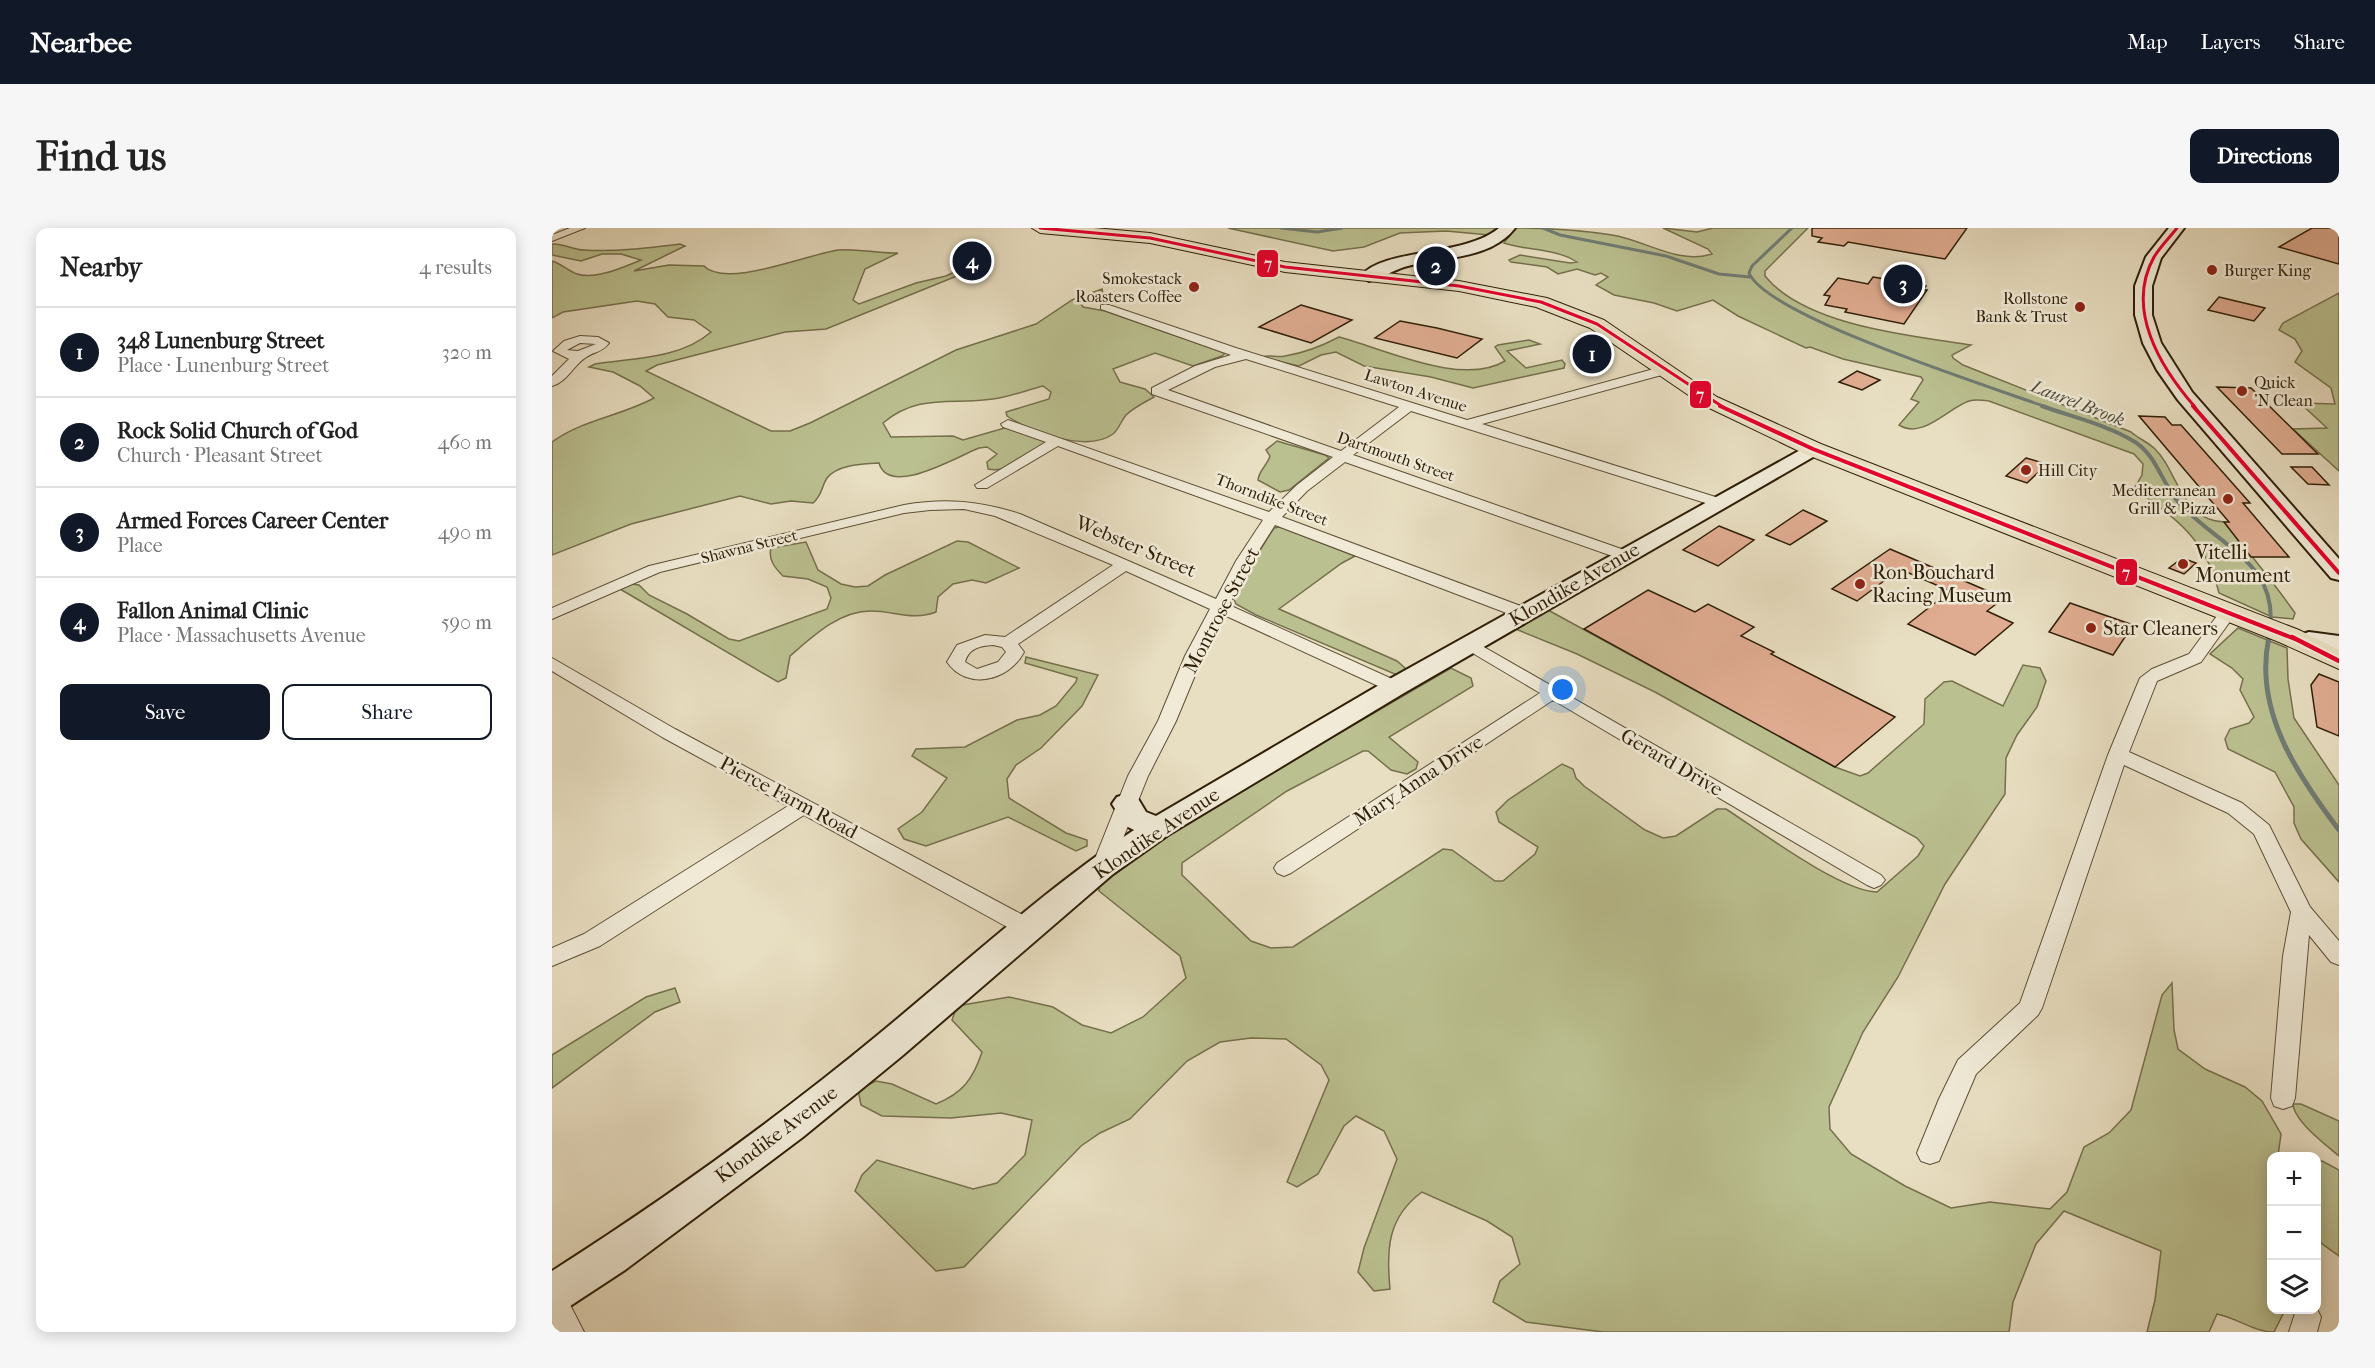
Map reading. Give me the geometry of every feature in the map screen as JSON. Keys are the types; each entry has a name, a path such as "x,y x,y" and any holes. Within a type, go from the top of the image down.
{"main road":[{"path":"1040,228 1150,238 1274,265 1495,291 1541,302 1583,317 1613,333 1720,406 1813,449 2237,616 2339,650"},
{"path":"2299,638 2339,661"}],"street":[{"path":"552,238 580,228"},
{"path":"1369,276 1393,265 1483,244 1498,237 1508,228"},
{"path":"2177,228 2156,252 2142,288 2144,319 2154,350 2194,409 2339,573"},
{"name":"Lawton Avenue","path":"1105,307 1252,356 1717,502"},
{"path":"552,382 565,373 580,355"},
{"name":"Dartmouth Street","path":"1252,356 1225,358 1200,368 1157,392 1624,555"},
{"path":"1468,424 1665,370"},
{"name":"Montrose Street","path":"1102,866 1138,776 1167,721 1194,656 1220,606 1272,518 1302,488 1410,405"},
{"name":"Thorndike Street","path":"1008,424 1130,465 1523,613"},
{"path":"982,485 1058,441"},
{"name":"Klondike Avenue","path":"552,1294 611,1256 790,1126 890,1046 1102,866 1158,828 1395,687 1813,449"},
{"name":"Webster Street","path":"954,504 1004,515 1125,564 1395,687"},
{"name":"Shawna Street","path":"552,614 625,580 666,566 904,509 954,504"},
{"path":"1008,643 1125,564"},
{"path":"1930,1153 1951,1099 1967,1066 2030,1008 2118,755 2149,678 2160,670 2186,664 2198,656 2237,616"},
{"path":"2299,638 2339,644"},
{"name":"Gerard Drive","path":"1470,644 1874,880"},
{"name":"Pierce Farm Road","path":"552,663 662,731 941,878 1028,928"},
{"name":"Mary Anna Drive","path":"1284,868 1552,693"},
{"path":"2118,755 2213,797 2251,819 2266,836 2302,912 2339,956"},
{"path":"1127,804 1136,819 1158,828"},
{"path":"552,957 592,940 804,805"},
{"path":"2283,1098 2294,956 2302,912"},
{"path":"552,1299 561,1321 570,1332"}],"green space":[{"path":"1228,228 1500,228 1489,235 1446,231 1400,233 1364,247 1333,251"},
{"path":"1515,228 1612,235 1674,254 1699,257 1712,254 1708,249 1663,228 1697,232 1713,228 1808,228 1765,271 1765,276 1783,293 1806,307 1861,326 1971,345 1952,355 1953,358 1963,365 2131,432 2154,448 2162,457 2189,504 2198,513 2209,519 2224,522 2295,613 2293,619 2272,617 2219,593 2207,559 2188,532 2176,520 2134,489 2142,475 2143,464 2134,454 1984,400 1969,401 1926,426 1908,429 1899,425 1919,402 1911,399 1923,380 1921,377 1843,359 1810,347 1806,348 1738,316 1713,300 1677,311 1654,303 1614,295 1596,285 1608,277 1601,273 1595,275 1577,269 1558,274 1547,267 1511,262 1509,260 1520,255 1570,263 1577,262 1560,254 1504,243"},
{"path":"552,244 580,250 596,250 680,244 685,246 634,271 669,265 704,266 715,272 730,274 768,268 838,250 898,253 865,269 853,300 859,304 916,283 946,276 967,266 979,267 826,329 785,332 657,365 646,371 771,431 790,431 810,423 956,350 1036,324 1072,300 1102,289 1103,293 1084,300 1081,304 1083,307 1105,311 1225,353 1193,366 1155,353 1113,369 1120,382 1145,389 1154,397 1129,412 1113,434 1102,439 1074,441 1059,438 1044,434 1007,416 1006,412 1049,399 1051,392 1043,386 993,399 923,404 909,407 883,423 891,437 953,436 963,440 1008,427 1050,443 1012,466 996,470 988,469 987,462 997,454 987,447 979,448 925,472 909,476 896,477 885,473 879,463 852,466 832,473 827,478 819,497 813,503 791,501 771,504 740,496 631,524 552,555 552,442 577,428 654,398 640,386 613,372 589,367 595,364 656,356 685,348 711,332 694,320 668,317 655,304 637,301 563,312 552,318 552,261 577,274 592,275 609,272 641,260 621,254 602,254 581,261 552,255"},
{"path":"2339,293 2339,471 2293,429 2327,428 2300,403 2335,404 2331,388 2295,362 2302,351 2295,339 2279,330 2283,323"},
{"path":"1339,337 1423,363 1467,370 1487,368 1505,361 1495,347 1498,345 1529,340 1540,344 1507,351 1526,368 1562,360 1565,364 1564,368 1473,388 1431,377 1364,366 1336,352 1321,355 1299,366 1262,357 1299,353"},
{"path":"1277,441 1329,458 1289,490 1280,492 1258,480 1270,456 1266,450"},
{"path":"1280,527 1355,556 1279,609 1397,661 1405,668 1403,674 1397,675 1256,615 1236,604 1232,595 1274,528"},
{"path":"957,541 968,542 1019,568 986,583 972,580 953,584 938,597 936,612 928,615 911,616 871,611 859,612 837,620 817,633 790,656 786,678 778,682 620,589 632,584 639,585 649,595 729,639 739,641 827,609 831,598 827,587 808,579 783,576 771,560 771,548 806,542 818,570 841,584 855,587 868,586 885,575"},
{"path":"1548,610 1835,767 1860,776 1868,773 1924,724 1925,699 1944,682 1952,681 2003,706 2023,665 2040,668 2046,681 2037,707 2017,735 2006,758 2005,794 1945,884 1898,977 1863,1032 1829,1107 1830,1129 1851,1154 1905,1186 1951,1208 1990,1202 2050,1209 2067,1192 2084,1147 2109,1133 2131,1110 2162,995 2172,983 2174,1030 2178,1049 2205,1069 2245,1087 2262,1101 2281,1134 2279,1152 2267,1152 2267,1314 2283,1314 2274,1332 2259,1330 2217,1314 2209,1332 2147,1332 2155,1300 2161,1251 2064,1211 2036,1244 2013,1302 2009,1332 1603,1332 1526,1322 1493,1302 1500,1281 1520,1264 1512,1237 1487,1221 1422,1192 1402,1212 1392,1234 1389,1247 1390,1289 1374,1291 1358,1272 1364,1248 1397,1159 1384,1131 1356,1116 1344,1126 1318,1174 1297,1187 1287,1182 1329,1080 1321,1065 1286,1039 1251,1038 1220,1042 1187,1061 1130,1119 1100,1133 1081,1146 964,1267 936,1271 855,1191 862,1175 877,1160 973,1189 997,1183 1025,1155 1032,1120 1001,1113 951,1118 882,1116 861,1105 858,1090 876,1081 892,1084 936,1104 960,1090 971,1077 982,1052 952,1020 957,1006 1009,997 1053,1007 1082,1025 1111,1033 1143,1017 1186,978 1180,956 1099,891 1099,879 1158,839 1451,668 1471,678 1473,686 1389,737 1418,762 1416,769 1407,774 1391,770 1368,751 1363,751 1287,791 1182,863 1182,875 1251,941 1271,948 1293,947 1443,849 1452,850 1495,881 1503,881 1535,854 1538,847 1499,822 1496,812 1508,800 1562,764 1573,769 1576,778 1584,786 1645,830 1663,838 1676,836 1717,809 1726,809 1800,858 1843,882 1861,889 1877,892 1918,856 1924,846 1917,838 1655,692 1577,654 1518,630 1519,625"},
{"path":"2238,628 2287,648 2288,679 2294,718 2339,785 2339,882 2301,839 2294,823 2294,807 2275,772 2228,749 2225,739 2230,729 2249,723 2254,717 2240,690 2243,679 2232,668 2210,654"},
{"path":"1026,657 1098,675 1082,706 1041,748 1016,765 1007,779 1009,798 1066,833 1087,840 1087,846 1076,851 1008,817 926,846 904,839 898,829 922,812 947,778 912,756 916,749 965,747 1017,720 1040,715 1056,706 1076,682 1077,678 1025,663"},
{"path":"675,988 680,1002 655,1012 552,1088 552,1055 646,997"},
{"path":"2293,1104 2301,1104 2339,1121 2339,1156 2305,1125"},
{"path":"2321,1161 2339,1170 2339,1256 2321,1243"}],"building":[{"path":"1812,228 1967,228 1945,259 1848,242 1844,246 1818,242 1822,238 1812,236"},
{"path":"2312,228 2339,228 2339,264 2279,247"},
{"path":"1873,277 1926,286 1923,290 1927,290 1904,324 1845,312 1847,309 1825,305 1830,296 1824,295 1838,278 1868,284"},
{"path":"2219,297 2265,308 2254,321 2208,310"},
{"path":"1301,305 1352,320 1311,343 1259,327"},
{"path":"1400,321 1482,339 1457,358 1375,338"},
{"path":"1857,371 1880,380 1862,390 1839,382"},
{"path":"2217,387 2251,388 2318,454 2282,454"},
{"path":"2139,416 2165,417 2172,425 2181,425 2250,503 2243,503 2289,557 2251,557 2224,522 2229,522"},
{"name":"Hill City","path":"2026,458 2047,464 2027,483 2006,476"},
{"path":"2291,467 2312,467 2329,485 2308,484"},
{"path":"1803,510 1827,521 1790,545 1766,535"},
{"path":"1719,526 1754,540 1718,566 1683,550"},
{"path":"1890,549 2004,598 1987,611 2013,623 1975,655 1908,624 1950,591 1900,569 1857,601 1832,589"},
{"name":"Vitelli Monument","path":"2182,558 2196,563 2184,574 2169,568"},
{"path":"1648,590 1695,612 1708,604 1754,627 1741,636 1774,652 1771,654 1895,717 1835,767 1584,629"},
{"name":"Star Cleaners","path":"2070,603 2133,625 2113,655 2049,632"},
{"path":"2319,674 2339,682 2339,736 2317,727 2311,685"}],"waterway":[{"path":"552,229 556,228"},
{"path":"1281,228 1317,232 1342,228"},
{"path":"1543,228 1560,235 1666,256 1719,274 1750,277"},
{"name":"Laurel Brook","path":"1792,228 1752,266 1749,273 1765,291 1796,310 1884,349 2046,407"},
{"name":"Laurel Brook","path":"2042,406 2113,431 2143,448 2180,504 2246,561 2258,576 2267,593 2271,614 2268,639"},
{"name":"Laurel Brook","path":"2269,637 2266,664 2267,690 2273,716 2295,764 2339,830"}],"transit line":[{"name":"7","path":"1040,228 1150,238 1285,267 1459,286 1541,302 1597,324 1710,401 1813,449 2289,636 2339,661"},
{"name":"7","path":"2177,228 2154,257 2143,286 2143,315 2152,343 2185,396 2339,573"}],"place":[{"name":"Fallon Animal Clinic","path":"972,261"},
{"name":"Rock Solid Church of God","path":"1436,266"},
{"name":"Burger King","path":"2212,270"},
{"name":"Armed Forces Career Center","path":"1903,284"},
{"name":"Smokestack Roasters Coffee","path":"1194,287"},
{"name":"Rollstone Bank & Trust","path":"2080,307"},
{"name":"348 Lunenburg Street","path":"1592,354"},
{"name":"Quick 'N Clean","path":"2242,391"},
{"name":"Hill City","path":"2026,470"},
{"name":"Mediterranean Grill & Pizza","path":"2228,499"},
{"name":"Vitelli Monument","path":"2183,564"},
{"name":"Ron Bouchard Racing Museum","path":"1860,584"},
{"name":"Star Cleaners","path":"2091,628"}]}
